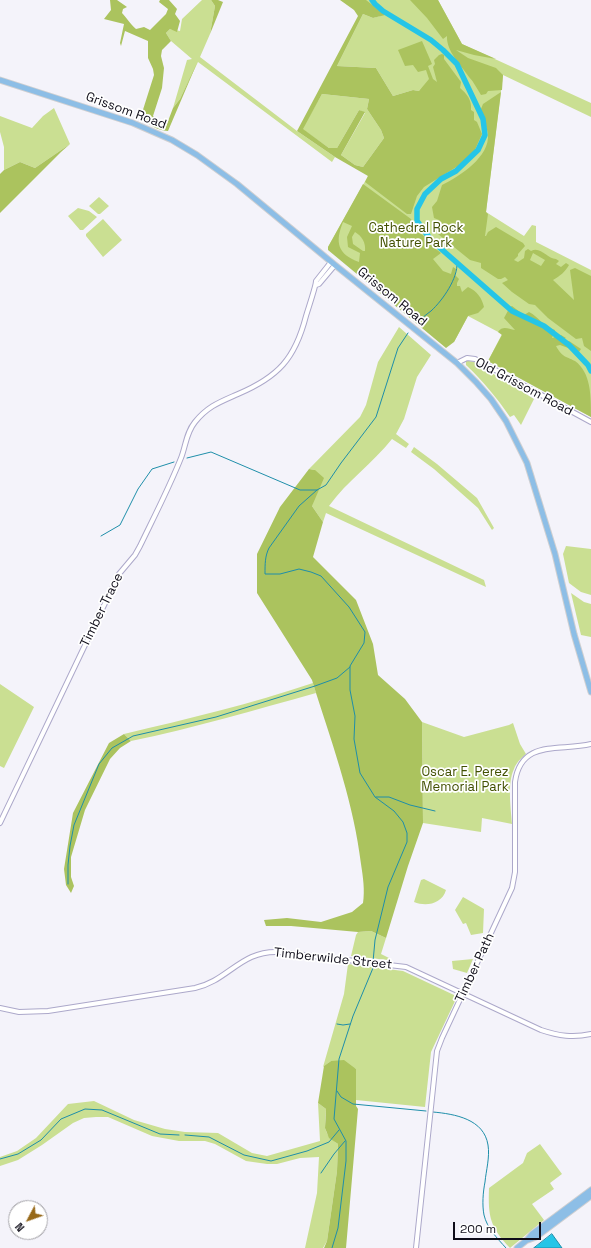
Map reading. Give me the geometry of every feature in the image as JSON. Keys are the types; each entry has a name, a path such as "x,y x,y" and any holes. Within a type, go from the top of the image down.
{"main road":[{"name":"Grissom Road","path":"0,80 137,124 172,140 210,163 457,363 476,382 499,410 515,437 527,463 555,554 574,634 591,692"},
{"path":"517,1248 532,1234 591,1190"},
{"path":"527,1240 536,1237 591,1196"}],"street":[{"name":"Timber Trace","path":"0,823 119,574 135,555 140,546 182,457 188,433 194,422 212,405 262,383 285,364 301,334 311,296 316,285 319,284 333,263"},
{"name":"Old Grissom Road","path":"457,363 467,358 475,359 591,422"},
{"name":"Timber Path","path":"416,1248 436,1060 442,1038 512,888 515,872 515,782 519,766 526,757 533,752 542,749 552,747 576,747 591,744"},
{"name":"Timberwilde Street","path":"0,1008 32,1013 195,988 210,983 247,958 257,954 279,952 402,966 541,1030 564,1036 591,1034"}],"green space":[{"path":"110,0 117,0 127,7 123,9 122,13 136,29 144,27 150,30 166,14 168,9 159,2 160,0 169,0 177,9 175,14 180,21 177,32 170,29 166,33 171,41 162,50 161,56 164,68 162,88 153,116 165,129 173,108 180,99 197,63 168,131 160,130 147,122 141,116 154,75 148,58 148,41 125,31 121,46 120,43 124,24 104,19 111,10"},
{"path":"202,0 211,0 215,6 210,34 200,57 297,131 335,157 332,162 198,62 180,99 173,108 187,60 192,59 171,41 166,33 170,29 180,31 182,19"},
{"path":"211,0 223,2 210,34 215,6"},
{"path":"340,0 366,0 385,15 373,18 363,14 337,66 376,68 393,96 413,90 419,91 429,79 426,70 418,72 413,65 405,66 398,50 422,41 432,64 428,66 433,79 437,82 433,67 435,64 434,60 442,54 461,82 460,88 470,100 471,110 474,112 474,120 477,122 482,134 474,152 458,166 424,187 417,196 411,214 407,214 365,182 368,176 335,157 297,131 358,16 354,10","holes":["322,94 369,99 367,109 381,130 384,138 363,167 355,165 341,155 365,112 359,110 337,148 329,148 303,129"]},
{"name":"Cathedral Rock Nature Park","path":"342,0 438,0 462,44 591,103 591,117 503,75 486,212 524,236 532,225 536,226 536,242 591,270 591,417 488,361 502,334 468,316 454,342 328,247 368,176 421,88 419,91 413,90 393,96 376,68 337,66 363,14 373,18 380,16"},
{"path":"410,0 438,0 462,44 496,59 456,50 468,58 496,68 503,75 502,90 488,91 486,94 481,95 451,52 447,42 447,36 443,39 427,18"},
{"path":"501,92 486,212 488,214 485,236 496,227 523,243 525,246 514,260 518,262 524,258 525,251 528,249 531,251 541,251 556,259 559,261 556,264 561,267 566,263 569,265 562,274 553,280 574,300 570,270 575,268 591,276 591,351 584,346 582,338 576,339 548,318 535,305 529,304 512,292 502,283 508,280 505,277 498,279 481,268 481,263 470,260 438,234 437,229 440,225 439,220 434,218 432,207 437,201 442,185 472,165 479,158 487,142 487,128 479,114 483,104","holes":["533,253 545,260 541,266 530,260"]},
{"path":"322,94 369,99 367,109 381,130 384,138 363,167 355,165 341,155 365,113 359,110 337,148 329,148 302,129"},
{"path":"54,108 70,144 35,168 20,162 4,170 4,147 0,132 0,116 32,128 43,116"},
{"path":"70,144 0,213 0,174 4,170 20,162 35,168"},
{"path":"363,184 411,219 417,231 428,239 432,246 441,253 433,259 443,271 451,274 453,267 456,269 455,275 459,279 457,286 460,286 462,292 468,287 474,291 482,301 484,307 478,313 468,316 454,342 446,348 328,250 328,247","holes":["343,222 352,226 347,237 348,247 360,253 359,262 352,259 342,251 339,236","355,232 363,240 365,251 353,244 352,237"]},
{"path":"99,197 109,206 98,214 89,206"},
{"path":"78,208 89,211 97,217 83,230 80,230 68,216"},
{"path":"103,219 122,240 103,257 86,234"},
{"path":"512,306 524,315 529,312 536,316 547,327 555,330 552,338 561,335 566,338 564,339 565,341 569,341 581,349 579,352 560,345 556,346 562,354 575,361 580,366 587,378 591,401 591,417 488,361 502,335 498,332 504,328 515,330 504,318"},
{"path":"399,327 431,355 417,377 404,419 396,434 409,444 406,448 392,439 385,448 344,488 329,506 484,580 486,587 326,513 323,522 312,506 315,470 309,469 360,417 366,405 378,362"},
{"path":"466,361 474,362 534,399 521,425 514,415 510,417 490,390 466,365"},
{"path":"414,447 437,464 477,498 494,528 492,530 478,508 434,469 411,452"},
{"path":"309,469 315,470 324,478 312,506 323,522 313,557 356,600 373,644 378,675 405,699 422,722 423,823 386,938 371,931 358,932 291,926 266,926 264,920 287,918 321,922 352,912 363,903 364,898 364,888 354,820 343,777 312,680 257,593 257,554 280,507"},
{"path":"566,546 591,549 591,595 581,592 569,583 563,554"},
{"path":"571,593 584,602 591,604 591,637 581,635"},
{"path":"313,683 316,693 224,718 131,741 124,734 195,717 290,691"},
{"path":"0,684 34,707 4,768 0,766"},
{"name":"Oscar E. Perez Memorial Park","path":"422,722 464,737 513,723 520,744 526,754 517,763 512,775 510,796 512,824 482,818 481,832 423,823"},
{"path":"124,734 131,741 120,748 110,759 85,810 71,857 71,877 74,886 71,893 66,885 64,869 73,813 109,743"},
{"path":"424,879 446,890 441,898 433,903 424,904 414,902 421,880"},
{"path":"463,897 484,909 483,933 471,935 466,923 463,924 455,910"},
{"path":"371,931 386,938 381,954 389,958 388,960 351,956 358,932"},
{"path":"473,959 467,973 453,969 452,961"},
{"path":"348,964 403,971 454,995 456,999 431,1052 425,1107 356,1100 356,1069 331,1061 323,1067 344,994"},
{"path":"344,1060 356,1069 356,1106 358,1109 346,1248 324,1248 327,1241 337,1171 338,1144 329,1138 325,1128 326,1109 318,1103 324,1066 331,1061"},
{"path":"94,1101 134,1120 165,1129 185,1132 218,1133 252,1153 267,1156 320,1141 318,1103 326,1109 325,1125 327,1133 338,1144 337,1171 327,1241 323,1248 305,1248 317,1193 319,1157 300,1158 277,1164 246,1161 215,1144 205,1141 179,1141 152,1136 108,1117 96,1117 84,1118 73,1123 18,1160 0,1166 0,1157 17,1151 36,1138 68,1104"},
{"path":"540,1144 562,1174 550,1183 554,1189 532,1204 544,1220 510,1248 503,1241 494,1227 489,1207 489,1188 523,1163 527,1153"}],"water":[{"path":"552,1234 562,1248 534,1248"}],"waterway":[{"path":"372,0 383,11 431,40 457,64 483,119 485,135 478,150 456,171 441,179 425,194 417,209 417,221 431,240 512,311 544,326 569,345 588,365 591,371"},
{"path":"419,321 431,311 445,295 455,275 457,263"},
{"path":"373,962 375,940 388,887 407,842 407,833 403,822 394,811 375,797 360,773 354,739 355,716 350,690 350,666 364,643 365,632 349,607 321,576 299,569 280,574 265,574 265,563 269,548 299,506 317,490 326,485 376,417 398,348 408,333"},
{"path":"187,458 211,452 300,490 317,490"},
{"path":"101,536 120,525 138,489 152,469 174,462"},
{"path":"68,884 68,865 74,825 99,764 112,748 133,736 216,717 315,686 337,678 350,667"},
{"path":"376,797 389,797 410,805 435,811"},
{"path":"332,1248 338,1228 346,1161 346,1141 334,1119 339,1059 353,1016 373,965"},
{"path":"337,1024 350,1024"},
{"path":"337,1091 341,1097 353,1104 426,1111"},
{"path":"0,1159 18,1154 41,1140 61,1119 85,1109 102,1110 160,1134 179,1135"},
{"path":"433,1112 459,1116 475,1124 481,1129 485,1136 489,1154 483,1194 484,1215 490,1229 506,1248"},
{"path":"185,1135 209,1137 244,1155 271,1161 307,1151 329,1142 339,1130"},
{"path":"321,1173 345,1141"}]}
